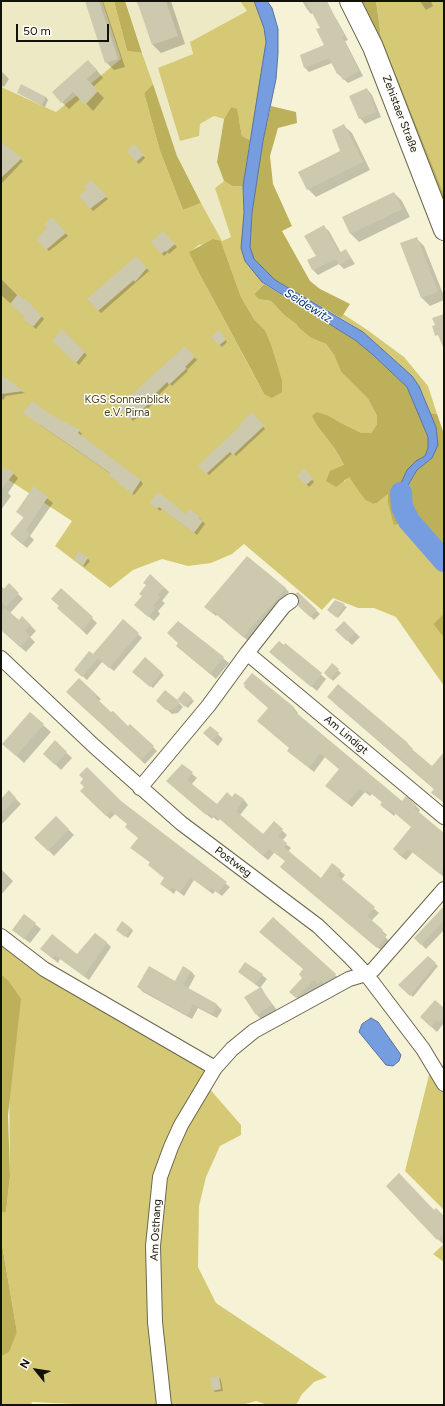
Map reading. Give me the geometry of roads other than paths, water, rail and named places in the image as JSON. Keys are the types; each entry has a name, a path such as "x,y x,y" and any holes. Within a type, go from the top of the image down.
{"main road":[{"name":"Zehistaer Straße","path":"350,1 374,47 444,230"}],"street":[{"path":"140,788 209,705 284,606 291,601"},
{"name":"Am Lindigt","path":"247,653 444,817"},
{"name":"Postweg","path":"1,658 140,788 181,823 318,926 366,974 424,1049 444,1084"},
{"path":"366,974 373,970 444,889"},
{"path":"1,936 44,969 215,1068"},
{"name":"Am Osthang","path":"164,1405 156,1322 153,1246 159,1185 171,1147 181,1125 215,1068 232,1049 254,1030 349,979 366,974"}],"water":[{"path":"254,1 267,1 272,8 278,29 278,53 276,79 263,141 252,213 250,247 254,259 275,280 363,332 412,376 419,386 436,427 438,445 432,458 417,470 404,492 405,507 412,518 444,552 444,561 409,521 406,522 397,507 396,492 407,470 416,461 425,456 428,448 428,437 407,387 355,340 262,282 245,261 241,248 244,213 243,186 266,42 264,28"},
{"path":"371,1018 378,1022 401,1055 399,1061 393,1066 386,1065 359,1032 362,1024"}],"waterway":[{"name":"Seidewitz","path":"401,493 402,507 409,521 444,561"}],"park label":[{"name":"KGS Sonnenblick e.V. Pirna","path":"127,406"}]}
